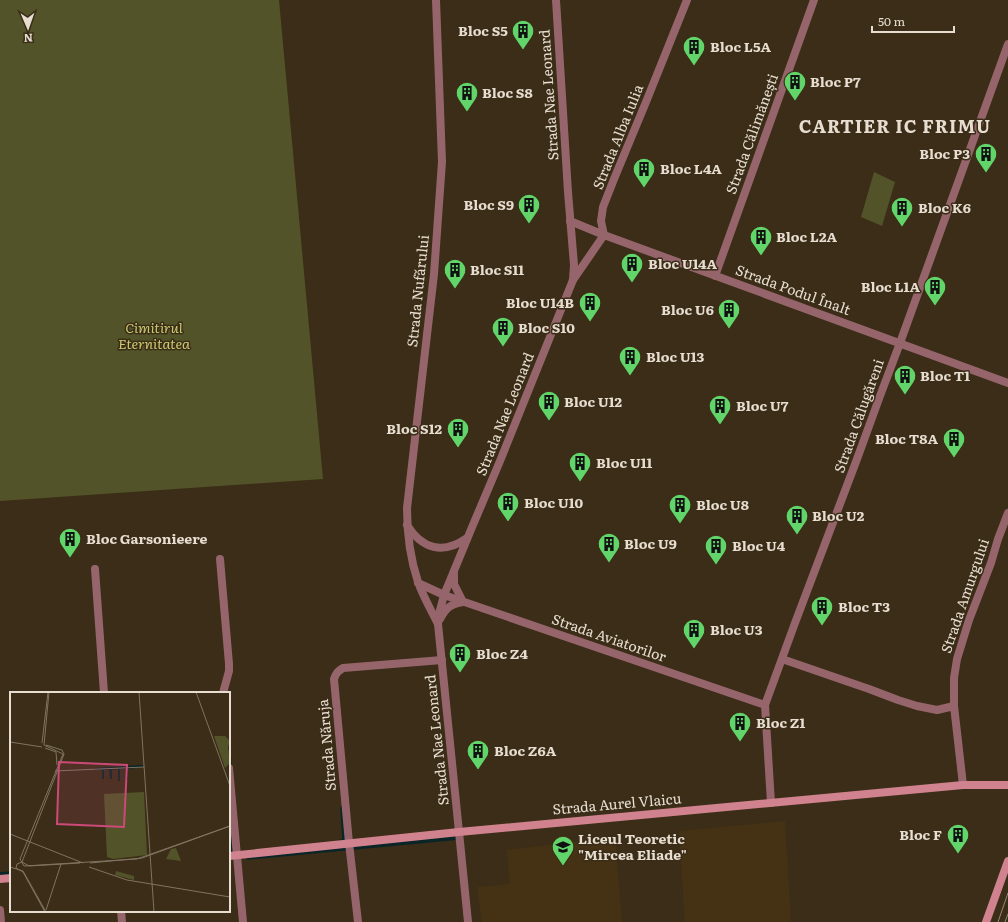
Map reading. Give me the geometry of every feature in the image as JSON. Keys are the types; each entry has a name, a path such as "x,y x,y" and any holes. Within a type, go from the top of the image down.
{"main road":[{"name":"Strada Aurel Vlaicu","path":"233,856 459,832 963,785 1008,785"},
{"path":"986,922 1008,861"},
{"path":"0,879 10,878"}],"street":[{"name":"Strada Nufărului","path":"436,0 442,162 434,274 407,508 407,525 410,550 418,583 438,624"},
{"name":"Strada Nae Leonard","path":"468,922 438,614 467,538 500,461 573,280 574,266 556,0"},
{"name":"Strada Alba Iulia","path":"604,235 602,221 603,207 687,0"},
{"name":"Strada Călimănești","path":"715,276 814,0"},
{"name":"Strada Călugăreni","path":"771,803 765,705 900,343 1008,44"},
{"name":"Strada Podul Înalt","path":"570,221 604,235 1008,383"},
{"path":"573,280 604,235"},
{"name":"Strada Amurgului","path":"963,785 954,706 954,678 957,660 969,620 1008,513"},
{"path":"407,525 419,540 426,545 435,547 444,548 452,546 467,538"},
{"path":"220,559 229,664 223,692"},
{"path":"95,569 104,692"},
{"path":"438,624 446,609 454,604 462,602 454,584 454,572"},
{"path":"418,583 444,596"},
{"name":"Strada Aviatorilor","path":"444,596 765,705"},
{"path":"782,659 917,706 937,710 954,706"},
{"name":"Strada Năruja","path":"358,922 349,843 334,679 335,675 339,670 344,668 442,660"},
{"path":"230,790 233,856 243,922"},
{"path":"0,910 1,922"},
{"path":"121,912 122,922"}],"shaded area":[{"path":"785,821 791,922 685,922 679,831"},
{"name":"Liceul Teoretic \"Mircea Eliade\"","path":"615,837 622,922 482,922 477,887 510,884 507,850"}],"green space":[{"name":"Cimitirul Eternitatea","path":"0,0 279,0 323,479 0,501"},
{"path":"874,172 895,182 882,226 861,217"}],"waterway":[{"path":"341,841 344,841 342,808"},
{"path":"230,853 232,853 231,827"},
{"path":"248,858 459,838"},
{"path":"0,874 10,873"}],"tram line":[{"path":"998,922 1008,893"},
{"path":"1005,922 1008,914"}],"place":[{"name":"Bloc S5","path":"523,50"},
{"name":"Bloc L5A","path":"694,66"},
{"name":"Bloc P7","path":"795,102"},
{"name":"Bloc S8","path":"467,112"},
{"name":"Bloc P3","path":"986,174"},
{"name":"Bloc L4A","path":"644,188"},
{"name":"Bloc S9","path":"529,224"},
{"name":"Bloc K6","path":"902,228"},
{"name":"Bloc L2A","path":"761,256"},
{"name":"Bloc U14A","path":"632,284"},
{"name":"Bloc S11","path":"455,290"},
{"name":"Bloc L1A","path":"935,306"},
{"name":"Bloc U14B","path":"590,322"},
{"name":"Bloc U6","path":"729,330"},
{"name":"Bloc S10","path":"503,348"},
{"name":"Bloc U13","path":"630,376"},
{"name":"Bloc T1","path":"905,396"},
{"name":"Bloc U12","path":"549,422"},
{"name":"Bloc U7","path":"720,426"},
{"name":"Bloc S12","path":"458,448"},
{"name":"Bloc T8A","path":"954,458"},
{"name":"Bloc U11","path":"580,482"},
{"name":"Bloc U10","path":"508,522"},
{"name":"Bloc U8","path":"680,524"},
{"name":"Bloc U2","path":"797,536"},
{"name":"Bloc Garsonieere","path":"70,558"},
{"name":"Bloc U9","path":"609,564"},
{"name":"Bloc U4","path":"716,566"},
{"name":"Bloc T3","path":"822,626"},
{"name":"Bloc U3","path":"694,650"},
{"name":"Bloc Z4","path":"460,674"},
{"name":"Bloc Z1","path":"740,742"},
{"name":"Bloc Z6A","path":"478,770"},
{"name":"Bloc F","path":"958,854"},
{"name":"Liceul Teoretic \"Mircea Eliade\"","path":"563,866"}],"district":[{"name":"CARTIER IC FRIMU","path":"895,127"}]}
